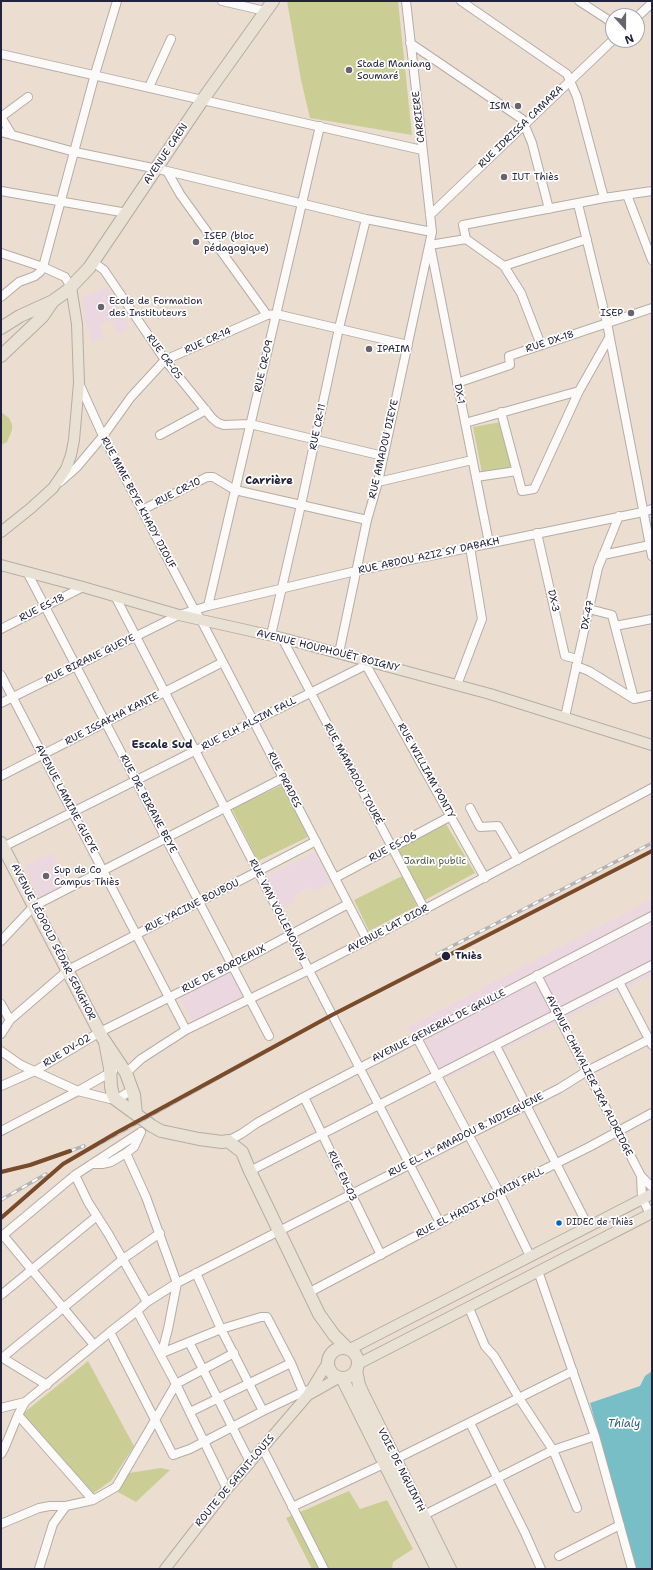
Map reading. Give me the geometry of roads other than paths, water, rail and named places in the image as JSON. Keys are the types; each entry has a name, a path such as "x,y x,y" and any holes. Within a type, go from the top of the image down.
{"highway":[{"name":"AVENUE CAEN","path":"1,356 42,317 53,302 71,287 93,262 127,213 161,170 203,99 273,1"},
{"name":"AVENUE CAEN","path":"1,328 20,316 53,302"},
{"name":"AVENUE LÉOPOLD SÉDAR SENGHOR","path":"2,846 102,1037"},
{"path":"102,1037 124,1070 132,1090 136,1114"},
{"path":"102,1037 110,1073 111,1087 115,1099 152,1126 172,1134 225,1142 224,1146 237,1156 244,1155 250,1171 319,1314 334,1335 348,1349 356,1354 357,1367 349,1376 336,1376 330,1370 326,1338 319,1314"},
{"path":"328,1360 334,1351 343,1347 348,1349"},
{"name":"VOIE DE NGUINTH","path":"357,1367 359,1385 437,1569"},
{"name":"VOIE DE NGUINTH","path":"341,1377 424,1515 450,1569"}],"main road":[{"path":"1,532 53,488 66,469 71,455 74,440 79,383 77,324 71,287"},
{"name":"AVENUE HOUPHOUËT BOIGNY","path":"1,565 179,615 271,635 338,652 367,663 457,685 652,745"},
{"path":"348,1349 652,1194"},
{"path":"357,1367 538,1271 651,1214"},
{"path":"308,1392 328,1360"},
{"path":"308,1392 341,1377"},
{"name":"ROUTE DE SAINT-LOUIS","path":"165,1569 227,1489 308,1392"}],"street":[{"path":"1,297 19,282 35,276 43,267 95,74 117,1"},
{"path":"222,1 265,11"},
{"name":"CARRIERE","path":"406,1 432,232 430,245"},
{"path":"461,1 567,74 577,97 604,198"},
{"path":"579,1 605,18"},
{"path":"148,87 171,39"},
{"path":"410,43 522,118 532,143 549,209"},
{"name":"RUE IDRISSA CAMARA","path":"430,214 605,47"},
{"path":"1,54 95,74 422,150"},
{"path":"12,135 1,117 28,97"},
{"name":"RUE CR-09","path":"208,606 320,126"},
{"path":"1,132 75,152 302,202 366,219 432,232"},
{"path":"161,170 180,194 266,315"},
{"path":"1,191 127,213"},
{"path":"541,345 524,300 504,266 466,239 463,225 604,198 652,191"},
{"path":"627,195 652,260"},
{"path":"578,204 607,323 652,556"},
{"name":"RUE CR-11","path":"271,635 316,440 339,328 366,219"},
{"path":"430,245 466,239"},
{"path":"504,266 587,239"},
{"name":"RUE AMADOU DIEYE","path":"338,652 367,520 378,482 430,245"},
{"name":"DX-1","path":"430,245 489,543"},
{"path":"1,253 43,267 65,277 71,287"},
{"name":"RUE CR-05","path":"93,262 104,270 165,360 218,423 224,425 250,424 383,456"},
{"name":"RUE DX-18","path":"457,383 510,365 509,356 652,308"},
{"name":"RUE CR-14","path":"53,488 77,467 103,436 132,397 165,360 266,315 276,314 408,345"},
{"path":"501,412 522,491 534,489 579,391 609,338"},
{"name":"RUE MME BEYE KHADY DIOUF","path":"79,383 103,436 201,620"},
{"path":"465,423 579,391"},
{"path":"160,435 206,410"},
{"path":"378,482 472,460"},
{"path":"476,477 517,471"},
{"name":"RUE CR-10","path":"142,510 207,477 213,477 235,490"},
{"path":"235,490 367,520"},
{"name":"RUE ABDOU AZIZ SY DABAKH","path":"195,610 356,571 643,512 652,508"},
{"name":"DX-47","path":"565,717 598,568 619,516"},
{"name":"DX-3","path":"537,533 565,656 577,663"},
{"path":"603,555 650,545"},
{"path":"457,685 482,619 470,547"},
{"name":"RUE DR. BIRANE BEYE","path":"26,572 269,1036"},
{"name":"RUE ES-18","path":"1,629 83,587"},
{"name":"RUE VAN VOLLENOVEN","path":"115,596 440,1223"},
{"path":"589,609 612,615 634,699"},
{"name":"RUE BIRANE GUEYE","path":"1,703 179,615 195,610"},
{"path":"615,626 652,619"},
{"name":"RUE PRADES","path":"201,620 367,940"},
{"name":"RUE MAMADOU TOURÉ","path":"282,638 425,910"},
{"name":"RUE ISSAKHA KANTE","path":"1,776 223,662"},
{"name":"RUE ELH ALSIM FALL","path":"2,846 136,781 311,693 367,663"},
{"name":"RUE WILLIAM PONTY","path":"367,663 485,878"},
{"path":"577,663 634,699 652,695"},
{"name":"AVENUE LAMINE GUEYE","path":"1,675 186,1030"},
{"path":"1,941 34,906 283,778"},
{"name":"AVENUE LAT DIOR","path":"1,1129 78,1091 110,1073 124,1070 186,1030 309,970 425,910 652,788"},
{"path":"470,808 480,827 498,826 518,860"},
{"name":"RUE ES-06","path":"335,878 451,816"},
{"name":"RUE YACINE BOUBOU","path":"1,1034 10,1020 68,970 316,842"},
{"name":"RUE DE BORDEAUX","path":"102,1037 169,997 232,966 348,904"},
{"name":"AVENUE GENERAL DE GAULLE","path":"225,1142 304,1097 652,916"},
{"path":"250,1171 652,965"},
{"name":"AVENUE CHAVALIER IRA ALDRIDGE","path":"537,975 641,1176"},
{"path":"619,982 651,1041"},
{"path":"1,1004 10,1020"},
{"name":"RUE DV-02","path":"1,1086 35,1071 102,1037"},
{"path":"418,1038 469,1133 530,1256"},
{"name":"RUE EL. H. AMADOU B. NDIEGUENE","path":"25,1402 147,1302 177,1283 560,1088 587,1072 651,1041"},
{"path":"496,1046 588,1226"},
{"path":"1,1051 21,1065 78,1091 115,1099 132,1090"},
{"name":"RUE EN-03","path":"304,1097 381,1255"},
{"name":"RUE EL HADJI KOYMIN FALL","path":"308,1293 652,1113"},
{"path":"94,1345 2,1236 75,1175 152,1126"},
{"path":"92,1164 111,1162 126,1153 134,1147 141,1132"},
{"path":"241,1134 244,1155"},
{"path":"126,1153 146,1197 177,1283 162,1354"},
{"path":"75,1175 88,1202 147,1302"},
{"path":"641,1176 652,1188"},
{"path":"641,1176 642,1198 651,1214"},
{"path":"1,1295 97,1216"},
{"path":"47,1385 1,1357 123,1259 160,1233"},
{"path":"538,1271 595,1436 632,1569"},
{"path":"196,1273 221,1329 263,1411"},
{"path":"469,1308 485,1346 494,1356 553,1450 577,1508"},
{"path":"137,1311 162,1354 227,1489"},
{"path":"110,1332 173,1454 190,1449 263,1411 308,1392 267,1317 262,1317 221,1329 162,1354"},
{"path":"189,1342 250,1462"},
{"path":"1,1524 39,1508 66,1506 93,1500 116,1487 176,1384 234,1354"},
{"path":"190,1412 291,1363"},
{"path":"292,1506 391,1461 573,1371"},
{"path":"1,1408 25,1402"},
{"path":"1,1454 25,1402"},
{"path":"18,1415 93,1500"},
{"path":"470,1423 525,1533 541,1569"},
{"path":"424,1515 553,1450 595,1436"},
{"path":"262,1447 324,1569"},
{"path":"39,1569 53,1524 66,1506"},
{"path":"559,1556 620,1525"}],"water":[{"name":"Thialy","path":"652,1371 652,1569 636,1569 590,1403 640,1386 645,1376"}],"railway":[{"path":"437,954 652,843"},
{"path":"1,1218 63,1164 332,1015 446,956"},
{"path":"1,1172 30,1165 84,1146"},
{"path":"1,1200 46,1174"}],"place":[{"name":"Stade Maniang Soumaré","path":"349,70"},
{"name":"ISM","path":"518,106"},
{"name":"IUT Thiès","path":"504,177"},
{"name":"ISEP (bloc pédagogique)","path":"196,242"},
{"name":"Ecole de Formation des Instituteurs","path":"101,307"},
{"name":"ISEP","path":"631,313"},
{"name":"IPAIM","path":"369,349"},
{"name":"Sup de Co Campus Thiès","path":"46,876"},
{"name":"Thiès","path":"446,956"},
{"name":"DIDEC de Thiès","path":"559,1223"}],"district":[{"name":"Carrière","path":"269,481"},
{"name":"Escale Sud","path":"162,745"}],"park label":[{"name":"Jardin public","path":"435,861"}]}
